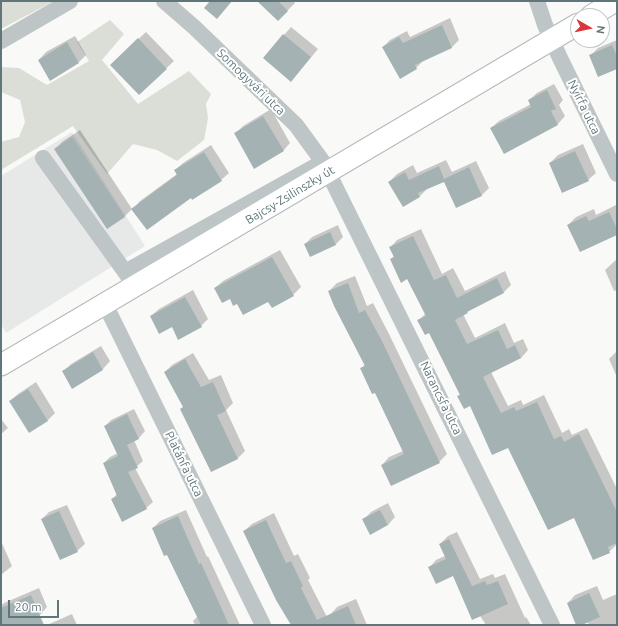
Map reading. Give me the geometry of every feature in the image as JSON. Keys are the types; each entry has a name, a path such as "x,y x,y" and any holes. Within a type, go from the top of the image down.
{"main road":[{"path":"603,8 615,1"},
{"name":"Bajcsy-Zsilinszky út","path":"1,364 105,304 130,279 326,166 570,29"}],"street":[{"path":"1,41 70,1"},
{"name":"Somogyvári utca","path":"164,1 194,27 296,125 326,166"},
{"name":"Nyírfa utca","path":"537,1 552,40 617,174"},
{"path":"42,158 130,279"},
{"name":"Narancsfa utca","path":"326,166 552,625"},
{"name":"Platánfa utca","path":"105,304 263,625"}],"shaded area":[{"path":"1,1 52,1 52,2 1,29"},
{"path":"110,20 124,34 102,60 138,104 189,71 211,94 206,104 208,118 204,140 177,161 157,150 133,144 107,174 73,126 1,170 1,142 19,137 25,122 20,100 1,92 1,67 19,68 47,85 89,61 77,42"},
{"path":"72,132 145,246 6,333 1,324 1,176"}],"building":[{"path":"210,1 232,1 217,19 204,8"},
{"path":"257,1 278,1 288,11 278,21"},
{"path":"442,25 452,48 415,65 417,69 400,79 382,47 399,37 403,43"},
{"path":"283,34 311,57 291,82 263,58"},
{"path":"138,38 167,69 139,95 110,65"},
{"path":"67,42 79,63 50,81 38,60"},
{"path":"612,45 617,56 617,69 598,77 589,55 605,48 610,48"},
{"path":"547,90 556,109 551,111 558,125 504,154 490,128 531,107 528,100"},
{"path":"263,116 284,151 254,169 234,133"},
{"path":"72,137 125,217 107,229 54,149"},
{"path":"575,151 589,181 562,193 549,163"},
{"path":"204,152 222,181 192,200 191,198 147,230 131,209 177,175 174,170"},
{"path":"439,166 444,179 469,167 482,196 456,208 444,182 418,193 420,197 403,207 388,182 405,172 409,180"},
{"path":"609,212 617,229 617,235 580,252 567,225 586,216 589,221"},
{"path":"330,232 336,245 310,257 304,244"},
{"path":"413,236 434,280 446,275 457,298 497,278 504,293 467,312 468,313 455,320 467,344 498,330 507,349 515,345 521,358 483,377 501,413 514,407 516,411 537,402 554,439 561,436 564,442 579,434 617,512 617,543 608,547 610,553 593,560 574,518 548,530 508,448 492,455 470,406 464,409 457,396 460,395 429,333 425,335 417,320 426,316 407,279 401,283 390,259 394,257 389,247"},
{"path":"272,257 294,296 272,308 268,302 243,315 237,304 233,306 230,299 222,303 214,288"},
{"path":"348,283 359,313 365,310 382,341 440,463 391,486 381,465 404,454 375,393 372,394 360,368 365,366 334,306 328,291"},
{"path":"185,297 202,327 178,340 172,327 159,334 150,316"},
{"path":"93,352 103,370 72,389 62,371"},
{"path":"185,359 201,387 213,382 226,411 217,415 238,459 211,472 180,409 183,407 164,372"},
{"path":"28,389 48,421 29,433 9,401"},
{"path":"127,414 139,439 127,445 138,468 128,472 147,509 122,522 111,499 117,496 103,463 118,456 104,426"},
{"path":"380,510 388,525 370,535 362,519"},
{"path":"59,511 78,552 60,560 41,519"},
{"path":"178,516 199,564 201,563 229,625 201,625 167,555 164,556 152,528"},
{"path":"266,520 286,563 291,561 303,586 301,588 317,620 348,606 356,625 291,625 276,600 243,531"},
{"path":"449,539 472,586 485,581 487,585 498,581 508,604 472,620 453,576 436,584 428,567 446,559 439,544"},
{"path":"589,593 600,617 582,625 576,625 567,603"},
{"path":"31,595 44,625 1,625 1,608"}]}
